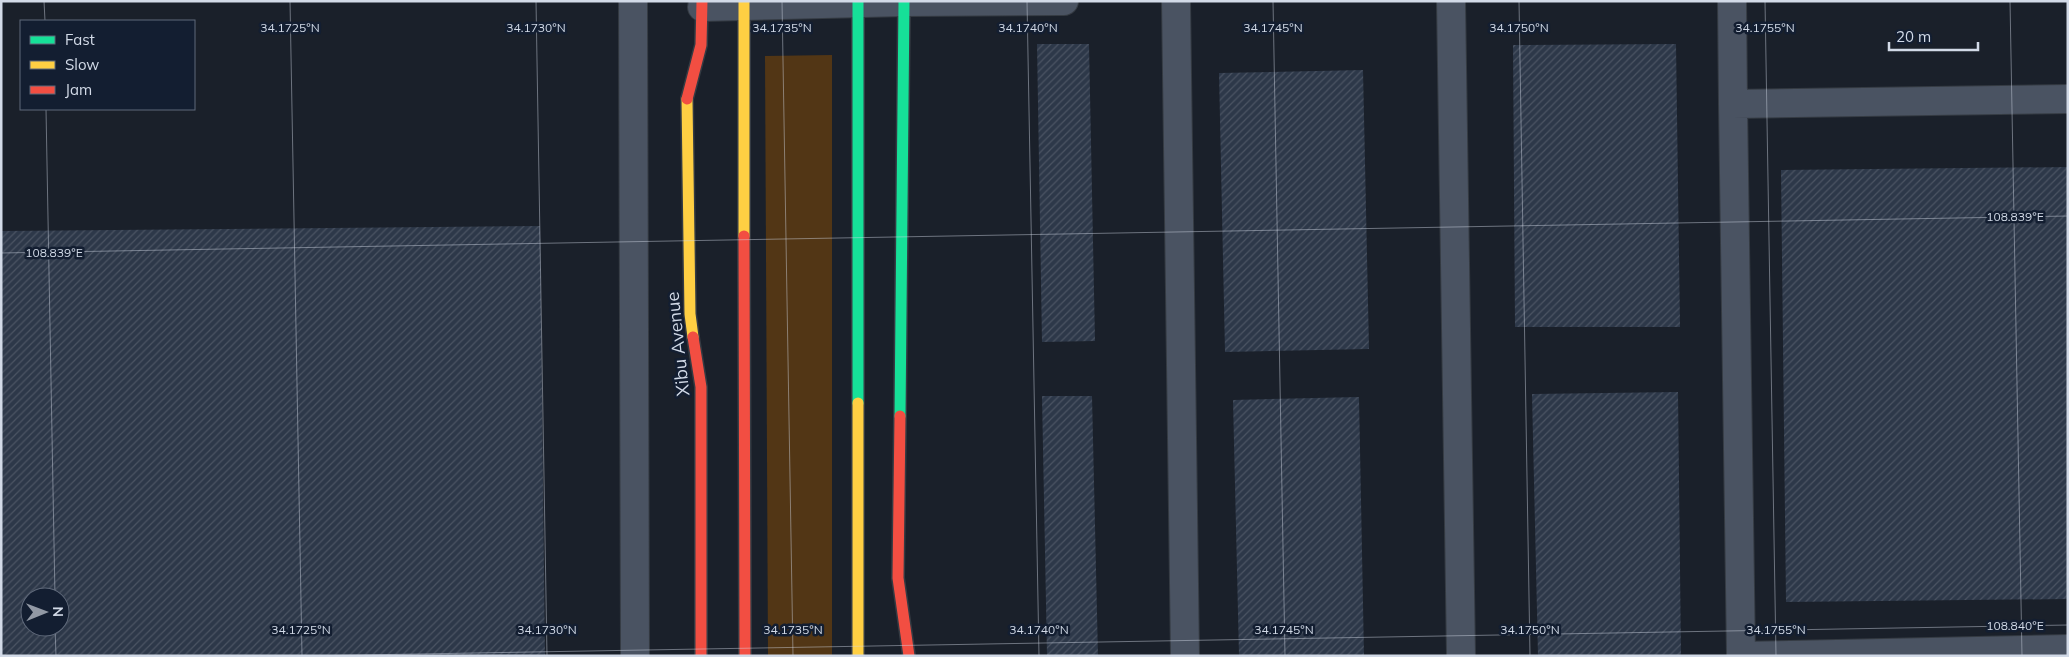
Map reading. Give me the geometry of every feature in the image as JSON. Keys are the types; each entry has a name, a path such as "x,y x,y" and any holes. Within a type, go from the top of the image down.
{"street":[{"path":"633,1 635,656"},
{"path":"702,4 1064,1"},
{"path":"1176,1 1185,656"},
{"path":"1451,1 1460,656"},
{"path":"1732,1 1741,656 2068,649"},
{"path":"858,2 858,656"},
{"path":"904,2 898,578 909,656"},
{"name":"Xibu Avenue","path":"701,656 701,387 690,314 688,97 701,45 702,4"},
{"path":"744,4 745,656"},
{"path":"1733,104 2068,98"}],"shaded area":[{"path":"832,55 832,656 768,656 765,56"}],"building":[{"path":"1037,44 1089,44 1095,341 1042,342"},
{"path":"1676,44 1680,327 1515,327 1513,45"},
{"path":"1363,70 1369,349 1225,352 1219,73"},
{"path":"2068,167 2068,599 1786,602 1781,170"},
{"path":"540,226 545,656 1,656 1,231"},
{"path":"1678,392 1681,656 1538,656 1532,394"},
{"path":"1042,396 1092,396 1098,656 1047,656"},
{"path":"1359,397 1364,656 1239,656 1233,400"}],"traffic: fast":[{"path":"858,1 858,403"},
{"path":"900,416 904,1"}],"traffic: slow":[{"path":"744,1 744,236"},
{"path":"687,99 690,314 693,337"},
{"path":"858,403 858,656"}],"traffic: jam":[{"path":"687,99 701,45 702,1"},
{"path":"744,236 745,656"},
{"path":"693,337 701,387 701,656"},
{"path":"900,416 898,578 909,656"}]}
